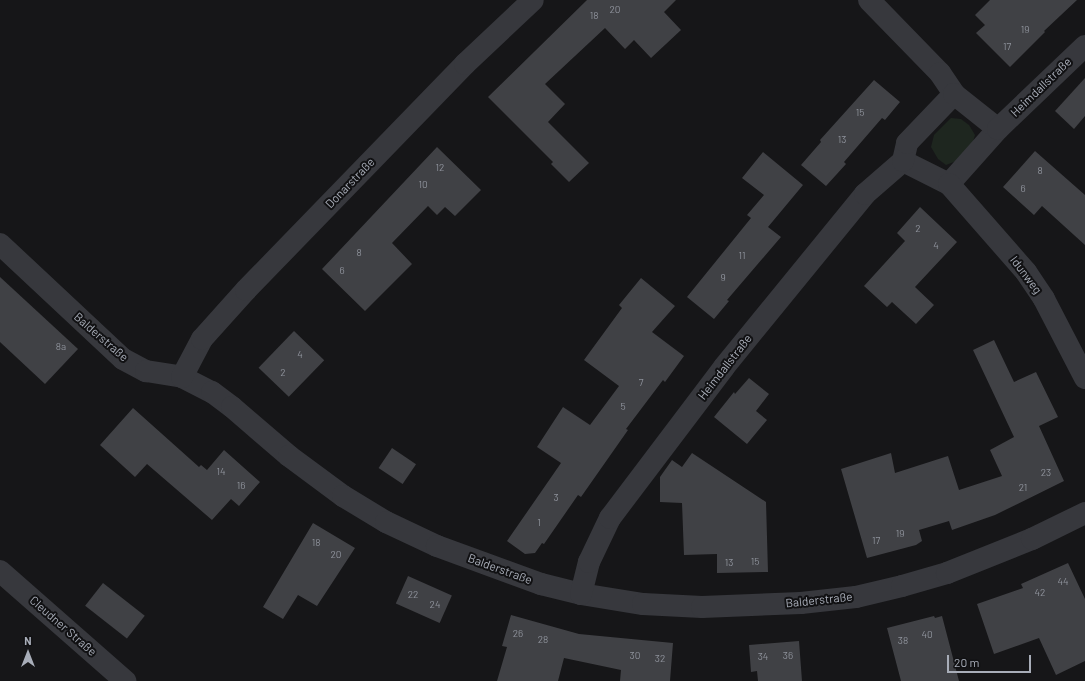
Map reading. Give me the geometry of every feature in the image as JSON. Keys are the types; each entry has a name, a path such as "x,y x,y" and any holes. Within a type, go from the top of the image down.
{"street":[{"name":"Donarstraße","path":"182,377 202,339 246,290 465,64 533,0"},
{"path":"868,0 940,73 954,94 998,129"},
{"name":"Heimdallstraße","path":"949,184 998,129 1085,46"},
{"path":"949,184 903,161 907,144 954,94"},
{"name":"Heimdallstraße","path":"581,594 589,562 610,518 724,367 860,201 903,161"},
{"name":"Idunweg","path":"949,184 1026,272 1044,299 1085,378"},
{"name":"Balderstraße","path":"0,244 123,359 146,370 182,377 212,392 232,407 289,456 343,496 386,522 437,546 493,567 541,584 581,594 643,604 702,607 801,603 856,597 902,586 946,573 1032,539 1085,513"},
{"name":"Cleudner Straße","path":"0,571 125,681"}],"shaded area":[{"path":"951,118 961,119 969,125 975,135 972,145 959,160 946,165 938,159 931,147 934,135"}],"building":[{"path":"587,0 676,0 664,12 681,30 651,58 634,40 625,49 605,28 545,84 565,104 548,122 589,163 569,182 551,164 553,162 488,97"},
{"path":"990,0 1077,0 1044,31 1045,32 1010,67 976,33 985,25 975,15"},
{"path":"1085,78 1085,116 1074,129 1055,111"},
{"path":"874,80 900,102 885,120 882,118 844,162 846,164 826,186 801,165 821,142 820,140"},
{"path":"437,147 481,190 455,216 445,207 437,215 428,206 392,243 412,264 365,311 322,269"},
{"path":"1035,151 1085,195 1085,245 1042,206 1034,215 1003,187"},
{"path":"763,152 803,185 768,227 781,237 727,300 729,301 714,319 687,297 751,218 747,215 764,195 742,178"},
{"path":"920,207 957,242 915,287 934,305 916,324 892,302 887,307 864,286 905,241 897,233"},
{"path":"0,277 78,349 45,384 0,342"},
{"path":"641,278 675,306 652,332 684,356 665,382 663,380 626,429 628,430 581,497 578,495 544,544 542,543 535,553 525,554 507,541 561,463 537,447 563,407 590,425 619,386 584,360 622,308 619,305"},
{"path":"294,331 324,360 289,397 259,368"},
{"path":"994,340 1014,382 1036,372 1058,417 1039,426 1064,481 995,515 952,530 949,521 919,530 922,541 916,545 867,558 841,469 891,453 895,473 948,456 959,490 1002,476 990,450 1014,437 973,350"},
{"path":"749,378 769,394 756,411 767,420 747,444 714,417 734,392 735,394"},
{"path":"133,408 199,467 201,465 207,470 224,450 260,482 239,506 231,499 212,520 147,464 135,477 100,445"},
{"path":"392,448 416,464 403,484 379,468"},
{"path":"692,453 766,502 768,572 717,573 717,554 684,555 682,503 660,502 660,477 672,460 682,467"},
{"path":"313,523 355,548 317,606 298,595 283,619 263,607"},
{"path":"1068,563 1085,599 1085,661 1056,675 1039,638 994,654 977,604 1023,588 1021,584"},
{"path":"408,576 452,596 440,623 396,603"},
{"path":"103,583 145,616 127,638 85,606"},
{"path":"511,615 579,634 673,643 670,681 620,681 621,670 564,658 558,681 497,681 507,647 502,646"},
{"path":"934,616 935,618 942,616 959,681 901,681 887,628"},
{"path":"799,641 802,681 758,681 757,671 751,672 749,645"}]}
